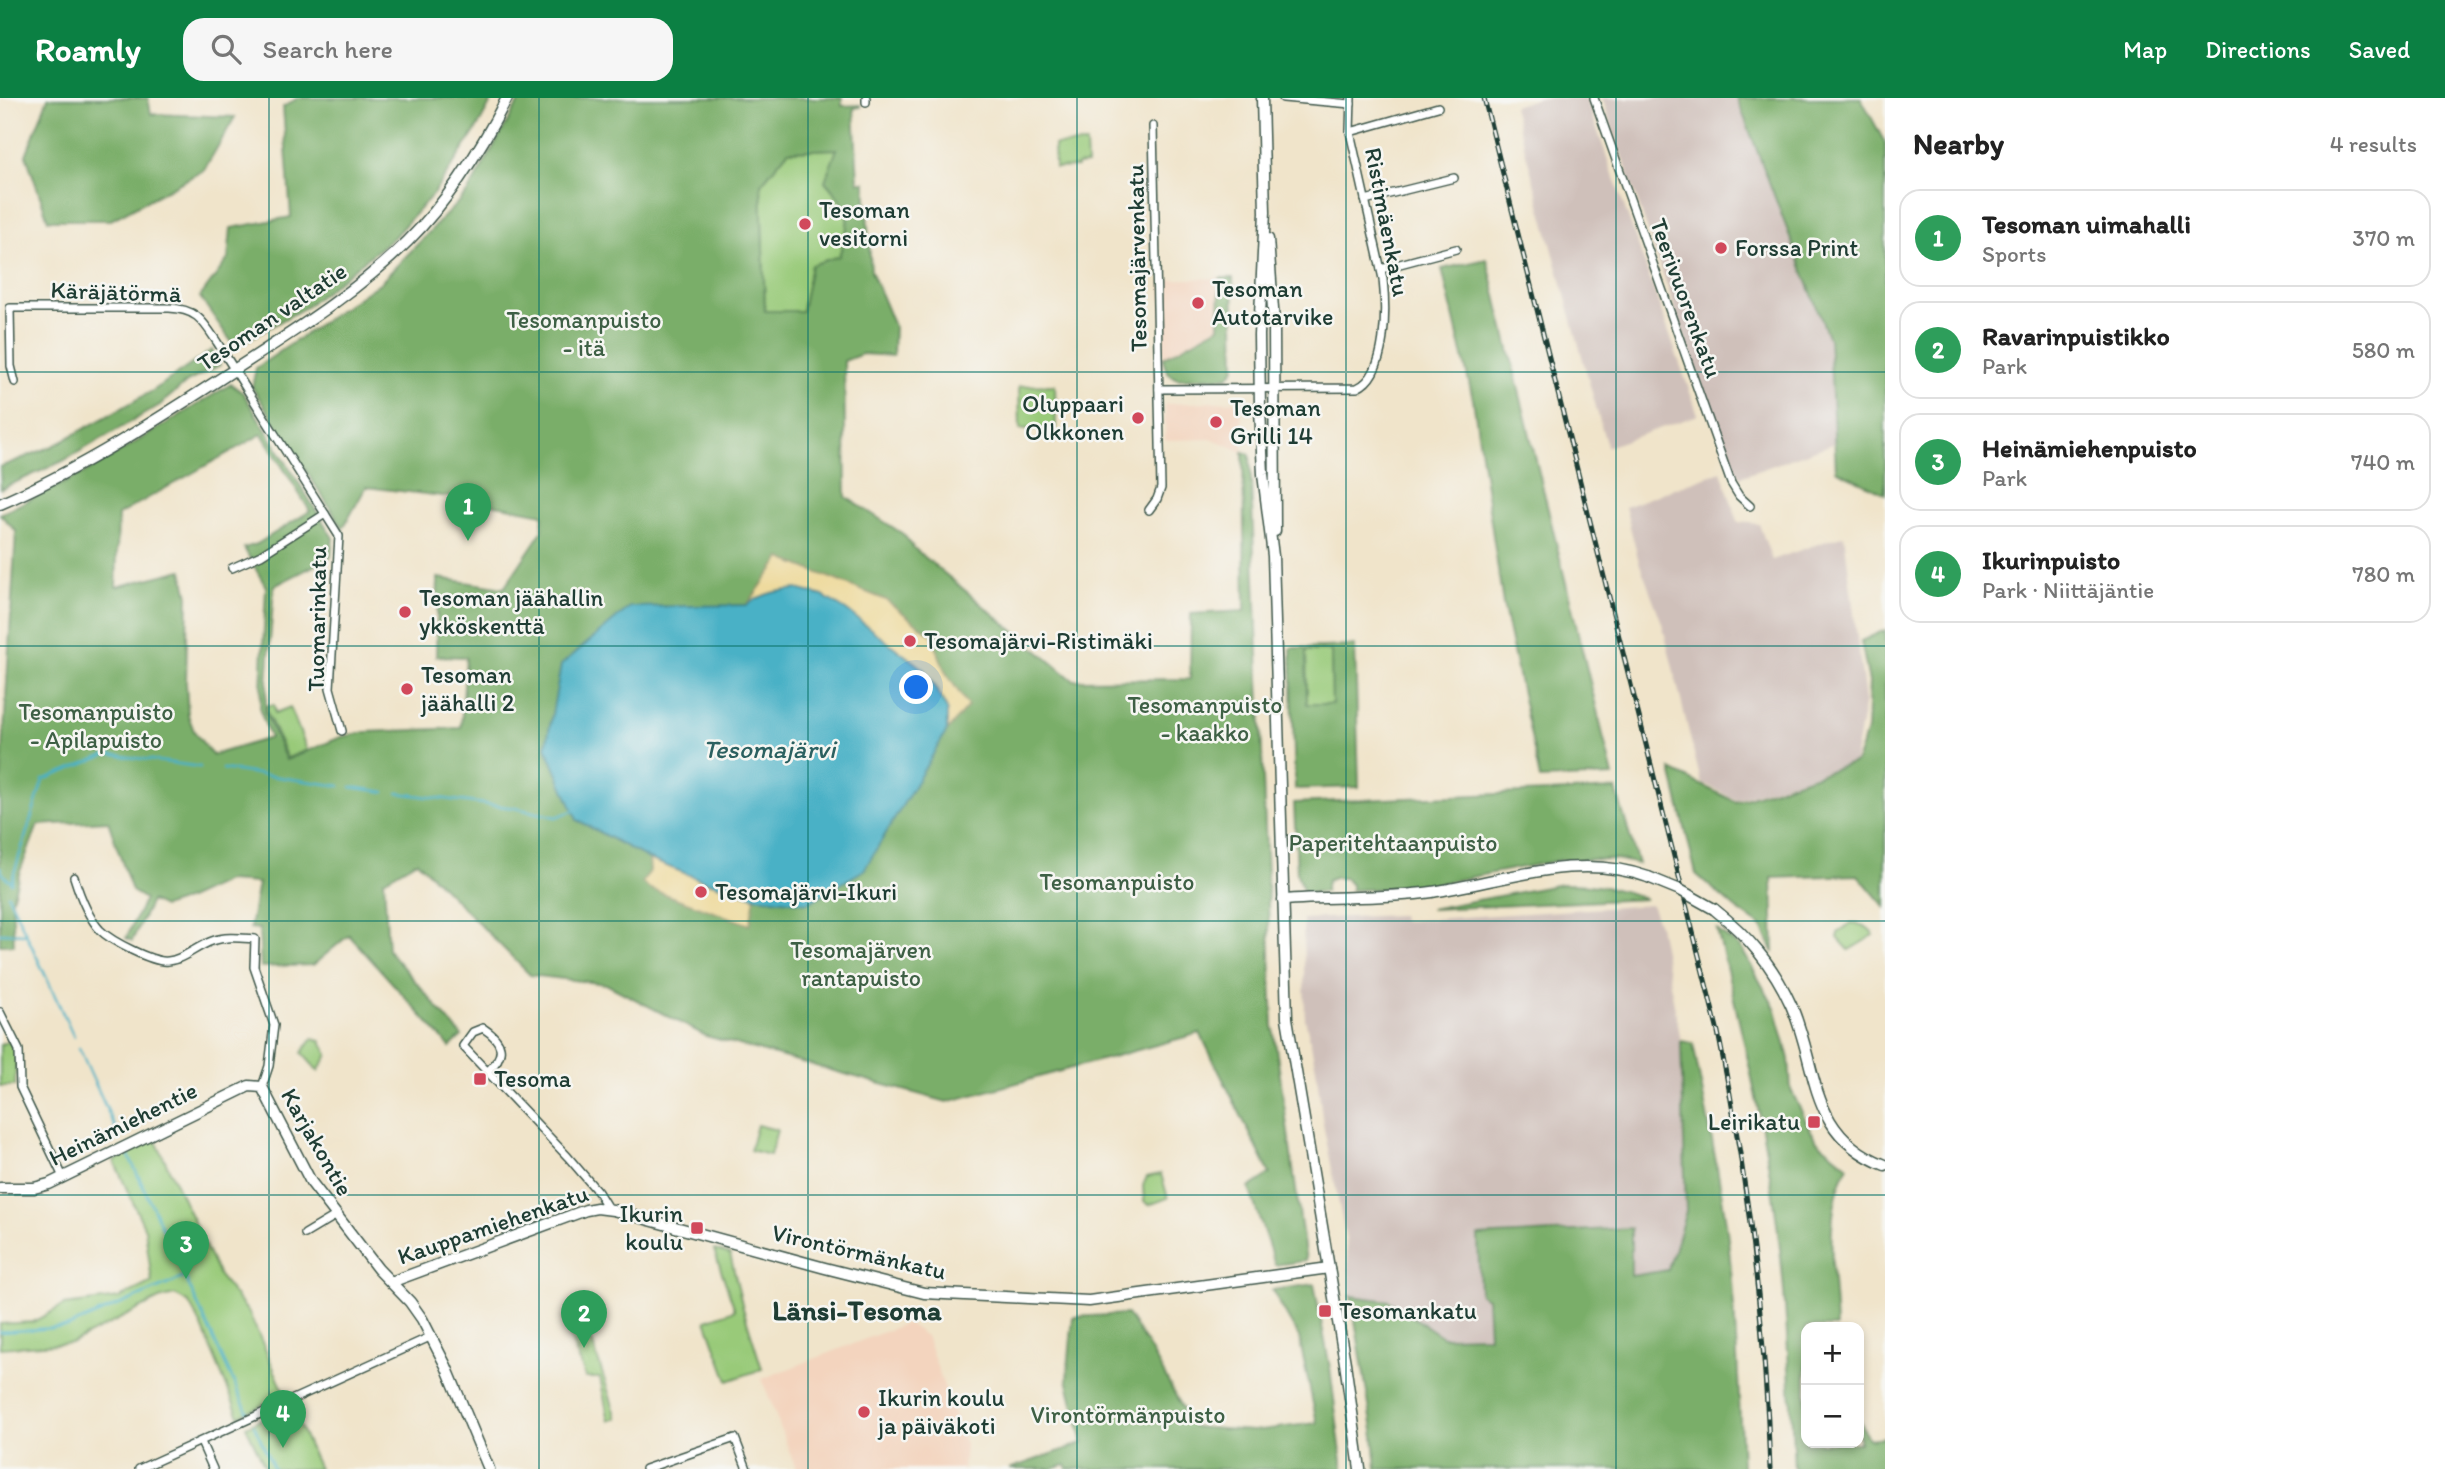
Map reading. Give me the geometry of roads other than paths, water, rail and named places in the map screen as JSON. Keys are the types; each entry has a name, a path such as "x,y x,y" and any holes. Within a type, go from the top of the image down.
{"street":[{"name":"Tesoman valtatie","path":"0,504 109,447 342,297 410,240 485,141 507,98"},
{"path":"1262,98 1275,389 1273,556"},
{"path":"1283,98 1351,101"},
{"name":"Teerivuorenkatu","path":"1594,98 1731,483 1739,496 1750,506"},
{"name":"Ristimäenkatu","path":"1275,389 1357,388 1370,379 1382,340 1385,300 1381,269 1350,132 1351,101"},
{"path":"1350,132 1438,107"},
{"name":"Tesomajärvenkatu","path":"1149,510 1161,488 1153,126"},
{"path":"1365,200 1454,178"},
{"path":"1265,212 1261,268 1259,389 1263,474 1273,556 1287,1018 1360,1469"},
{"path":"1381,269 1456,249"},
{"name":"Käräjätörmä","path":"15,382 11,366 10,308 181,309 197,316 203,322 234,369"},
{"name":"Tuomarinkatu","path":"234,369 339,536 330,688 342,731"},
{"path":"1159,389 1275,389"},
{"path":"232,568 261,555 325,514"},
{"path":"1283,900 1424,893 1578,867 1618,870 1648,877 1680,890 1714,909 1750,941 1768,962 1793,1009 1816,1092 1830,1123 1855,1149 1885,1165"},
{"name":"Karjakontie","path":"74,877 98,928 106,935 155,960 172,961 211,941 229,937 255,939 254,967 274,1025 270,1066 262,1087 311,1182 378,1269 410,1302 432,1336 489,1469"},
{"path":"0,1012 19,1050 20,1087 63,1177"},
{"path":"488,1072 500,1056 500,1046 495,1036 483,1028 473,1032 463,1046 568,1157 598,1192 609,1210"},
{"name":"Heinämiehentie","path":"0,1188 42,1187 249,1086 262,1087"},
{"name":"Kauppamiehenkatu","path":"391,1282 586,1210 609,1210"},
{"name":"Virontörmänkatu","path":"609,1210 924,1293 1089,1301 1329,1268"},
{"path":"305,1234 335,1216"},
{"path":"139,1469 432,1336"},
{"path":"645,1469 735,1438 747,1469"},
{"path":"201,1442 213,1469"}],"water":[{"name":"Tesomajärvi","path":"797,589 823,596 846,610 924,670 947,709 947,731 864,870 808,903 755,897 649,859 577,820 546,747 561,665 630,607 747,605 771,593"}],"waterway":[{"path":"11,883 43,780 108,754 200,767"},
{"path":"223,769 340,786"},
{"path":"351,787 385,792"},
{"path":"398,793 515,808 556,817 573,811"},
{"path":"0,867 3,875 12,882"},
{"path":"8,895 74,1037"},
{"path":"0,933 26,934"},
{"path":"79,1048 119,1136"},
{"path":"128,1154 248,1413"},
{"path":"0,1332 67,1327 185,1277"},
{"path":"254,1425 274,1469"}],"railway":[{"path":"1484,98 1718,1032 1738,1141 1753,1249 1764,1358 1770,1469"}],"place":[{"name":"Tesoman vesitorni","path":"805,224"},
{"name":"Forssa Print","path":"1721,248"},
{"name":"Tesoman Autotarvike","path":"1198,303"},
{"name":"Oluppaari Olkkonen","path":"1138,418"},
{"name":"Tesoman Grilli 14","path":"1216,422"},
{"name":"Tesoman uimahalli","path":"468,541"},
{"name":"Tesoman jäähallin ykköskenttä","path":"405,612"},
{"name":"Tesomajärvi-Ristimäki","path":"910,641"},
{"name":"Tesoman jäähalli 2","path":"407,689"},
{"name":"Tesomajärvi-Ikuri","path":"701,892"},
{"name":"Tesoma","path":"480,1079"},
{"name":"Leirikatu","path":"1814,1122"},
{"name":"Ikurin koulu","path":"697,1228"},
{"name":"Heinämiehenpuisto","path":"186,1279"},
{"name":"Tesomankatu","path":"1325,1311"},
{"name":"Ravarinpuistikko","path":"584,1348"},
{"name":"Ikurin koulu ja päiväkoti","path":"864,1412"},
{"name":"Ikurinpuisto","path":"283,1448"}],"district":[{"name":"Länsi-Tesoma","path":"857,1310"}],"park label":[{"name":"Tesomanpuisto - itä","path":"584,334"},
{"name":"Tesomanpuisto - kaakko","path":"1205,719"},
{"name":"Tesomanpuisto - Apilapuisto","path":"96,726"},
{"name":"Paperitehtaanpuisto","path":"1393,843"},
{"name":"Tesomanpuisto","path":"1117,882"},
{"name":"Tesomajärven rantapuisto","path":"861,964"},
{"name":"Virontörmänpuisto","path":"1128,1415"}]}
